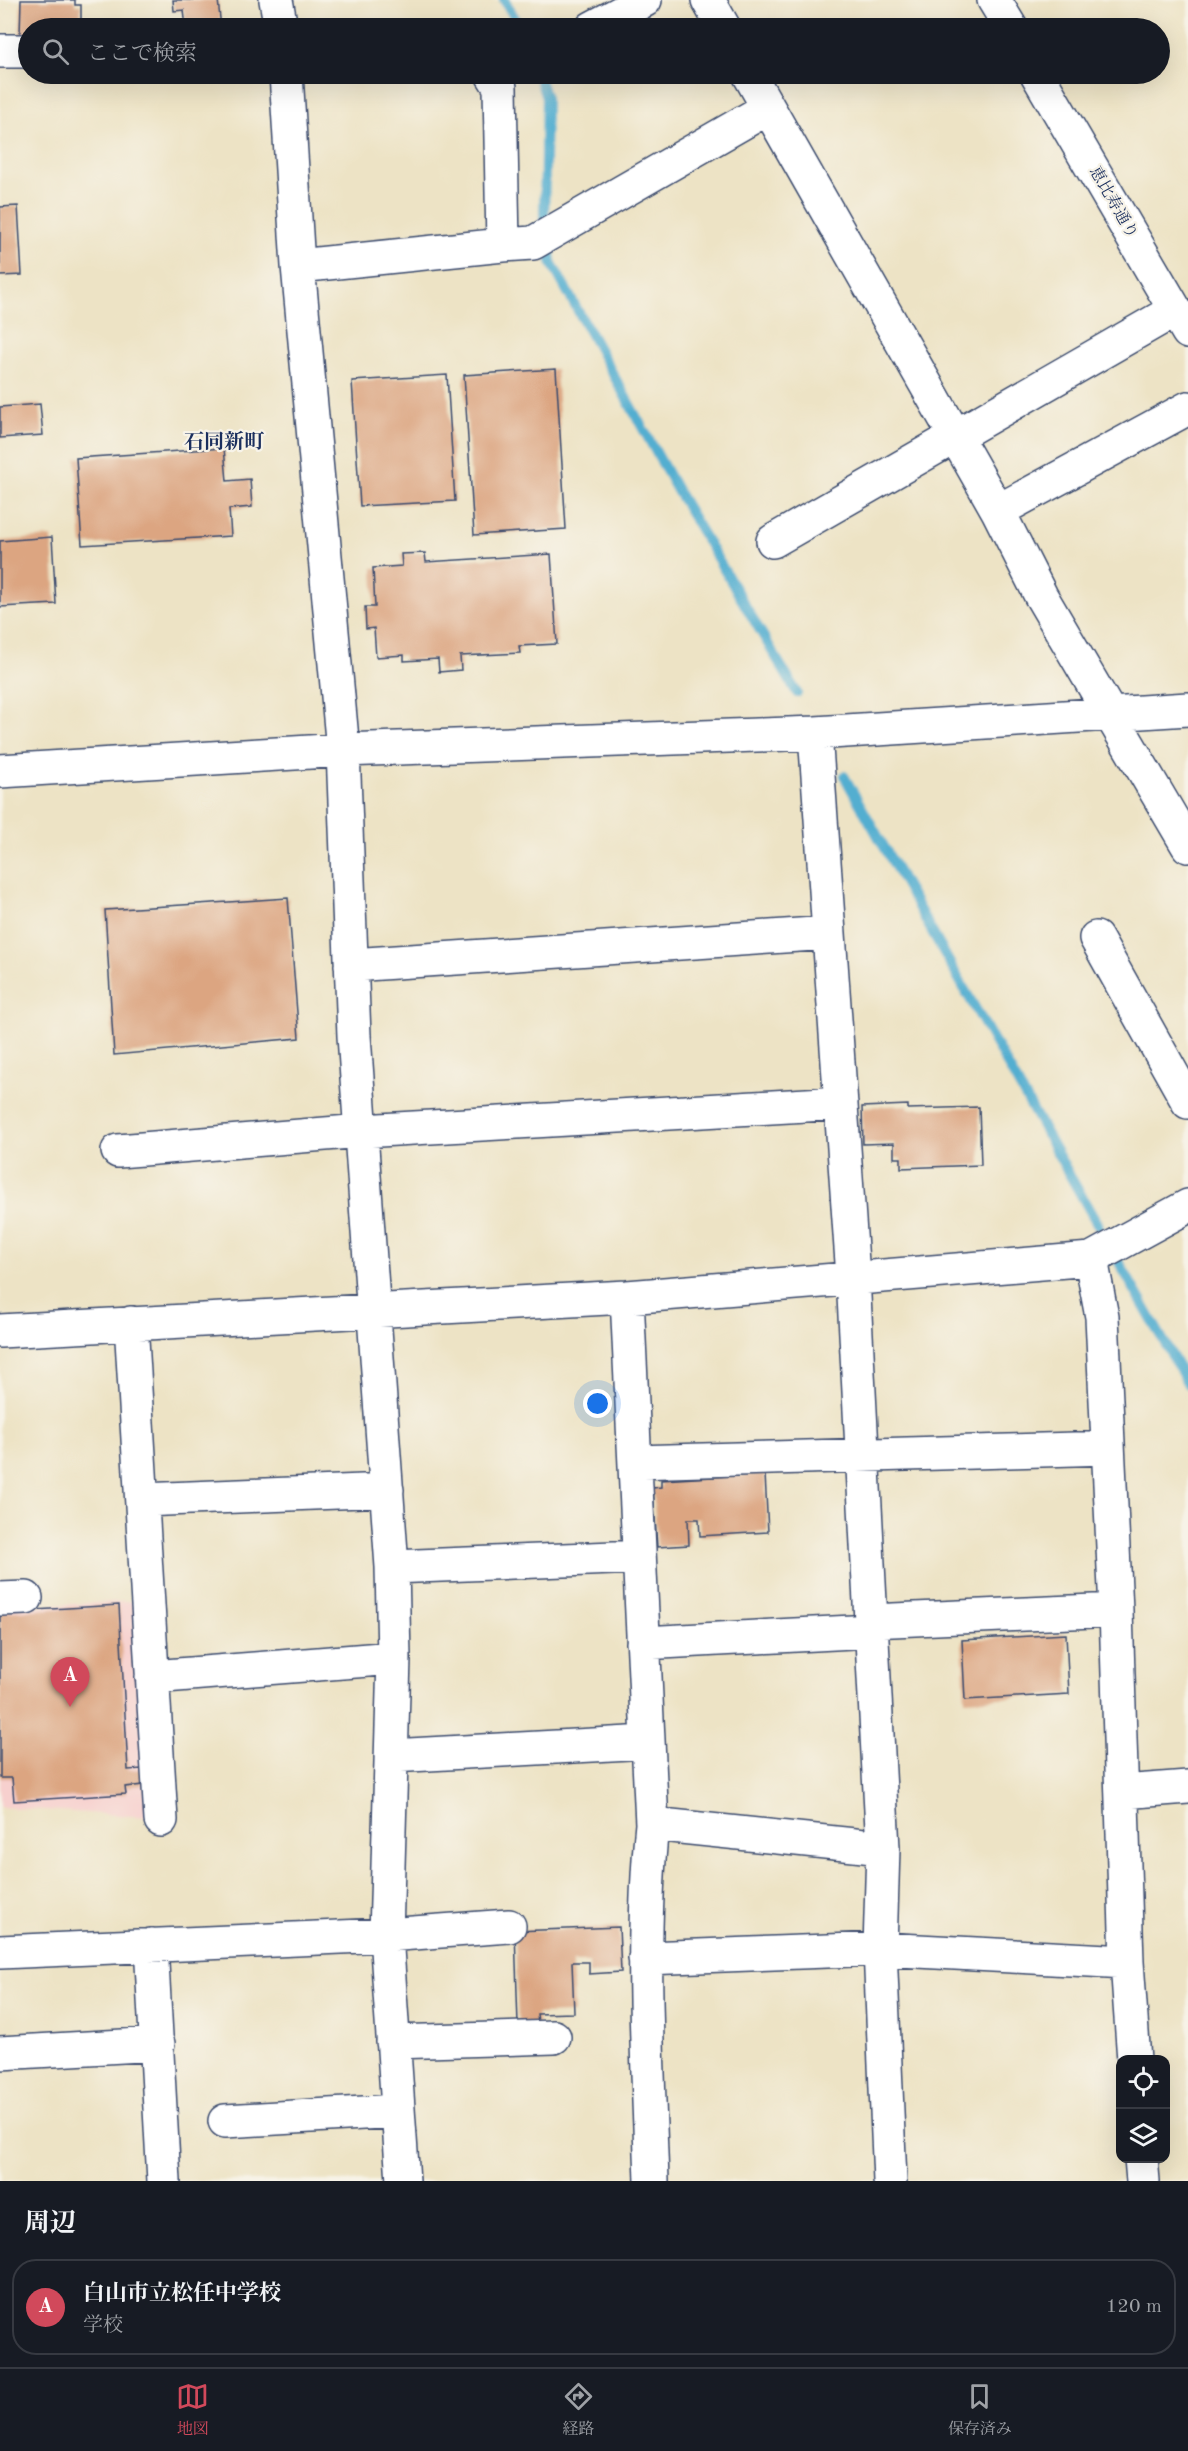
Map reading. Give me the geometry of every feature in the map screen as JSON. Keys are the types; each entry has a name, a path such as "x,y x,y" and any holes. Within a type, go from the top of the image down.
{"street":[{"path":"276,0 279,18"},
{"path":"611,18 645,0"},
{"path":"708,0 718,18"},
{"path":"994,0 1005,18"},
{"path":"0,51 18,51"},
{"path":"287,84 298,266 343,750 351,965 392,1568 394,1658 386,1935 403,2181"},
{"path":"498,84 503,245"},
{"path":"755,84 998,511 1041,596 1188,846"},
{"name":"恵比寿通り","path":"1043,84 1182,321"},
{"path":"298,266 533,243 768,108"},
{"path":"773,541 955,437 1182,321"},
{"path":"998,511 1188,408"},
{"path":"0,771 343,750 815,733 1188,709"},
{"path":"815,733 853,1277 872,1626 883,1848 880,1949 891,2181"},
{"path":"351,965 829,933"},
{"path":"1096,938 1188,1102"},
{"path":"118,1151 362,1131 841,1103"},
{"path":"0,1331 627,1297 1090,1259 1188,1206"},
{"path":"1090,1259 1102,1317 1134,2055"},
{"path":"627,1297 652,1824 646,1882 645,1958 652,2181"},
{"path":"131,1323 161,1820"},
{"path":"635,1462 862,1453 1108,1448"},
{"path":"142,1500 387,1490"},
{"path":"392,1568 639,1557"},
{"path":"643,1643 1116,1610"},
{"path":"152,1677 394,1658"},
{"path":"391,1756 648,1742"},
{"path":"1122,1792 1188,1786"},
{"path":"652,1824 883,1848"},
{"path":"0,1952 386,1935 509,1926"},
{"path":"151,1945 164,2181"},
{"path":"645,1958 880,1949 1128,1962"},
{"path":"393,2042 554,2037"},
{"path":"0,2053 158,2044"},
{"path":"225,2121 398,2111"},
{"path":"1141,2163 1143,2181"}],"shaded area":[{"path":"135,1601 147,1817 0,1807 0,1608"}],"building":[{"path":"21,0 75,0 75,5 81,5 81,18 20,18"},
{"path":"173,0 218,0 220,18 185,18 184,10 174,11"},
{"path":"18,206 22,275 0,276 0,207"},
{"path":"556,369 566,529 474,535 464,375"},
{"path":"447,375 455,501 360,506 352,381"},
{"path":"40,404 43,435 0,438 0,407"},
{"path":"224,448 227,481 250,479 252,507 229,509 231,536 82,545 76,458"},
{"path":"52,537 56,604 0,607 0,541"},
{"path":"425,553 426,562 551,554 557,644 519,646 520,653 460,656 461,670 439,672 438,659 404,661 404,655 376,657 374,628 366,629 365,607 375,607 373,568 402,566 401,554"},
{"path":"288,898 299,1038 114,1055 105,910"},
{"path":"908,1105 908,1109 979,1107 981,1165 901,1168 901,1158 894,1158 894,1143 863,1144 862,1107"},
{"path":"765,1474 768,1532 700,1536 699,1519 688,1519 689,1545 657,1547 653,1488 661,1487 661,1480"},
{"path":"119,1605 128,1770 142,1769 143,1785 125,1787 126,1794 14,1801 12,1778 0,1778 0,1612"},
{"path":"1066,1634 1069,1694 965,1700 962,1640"},
{"path":"619,1927 621,1972 589,1974 589,1962 572,1962 574,2013 537,2014 538,2024 518,2025 515,1931"}],"waterway":[{"path":"504,0 515,18"},
{"path":"541,84 546,98 544,221"},
{"path":"549,244 551,262 678,492 797,693"},
{"path":"844,776 1099,1227"},
{"path":"1116,1257 1188,1384"}],"place":[{"name":"白山市立松任中学校","path":"70,1707"}],"district":[{"name":"石同新町","path":"224,443"}]}
